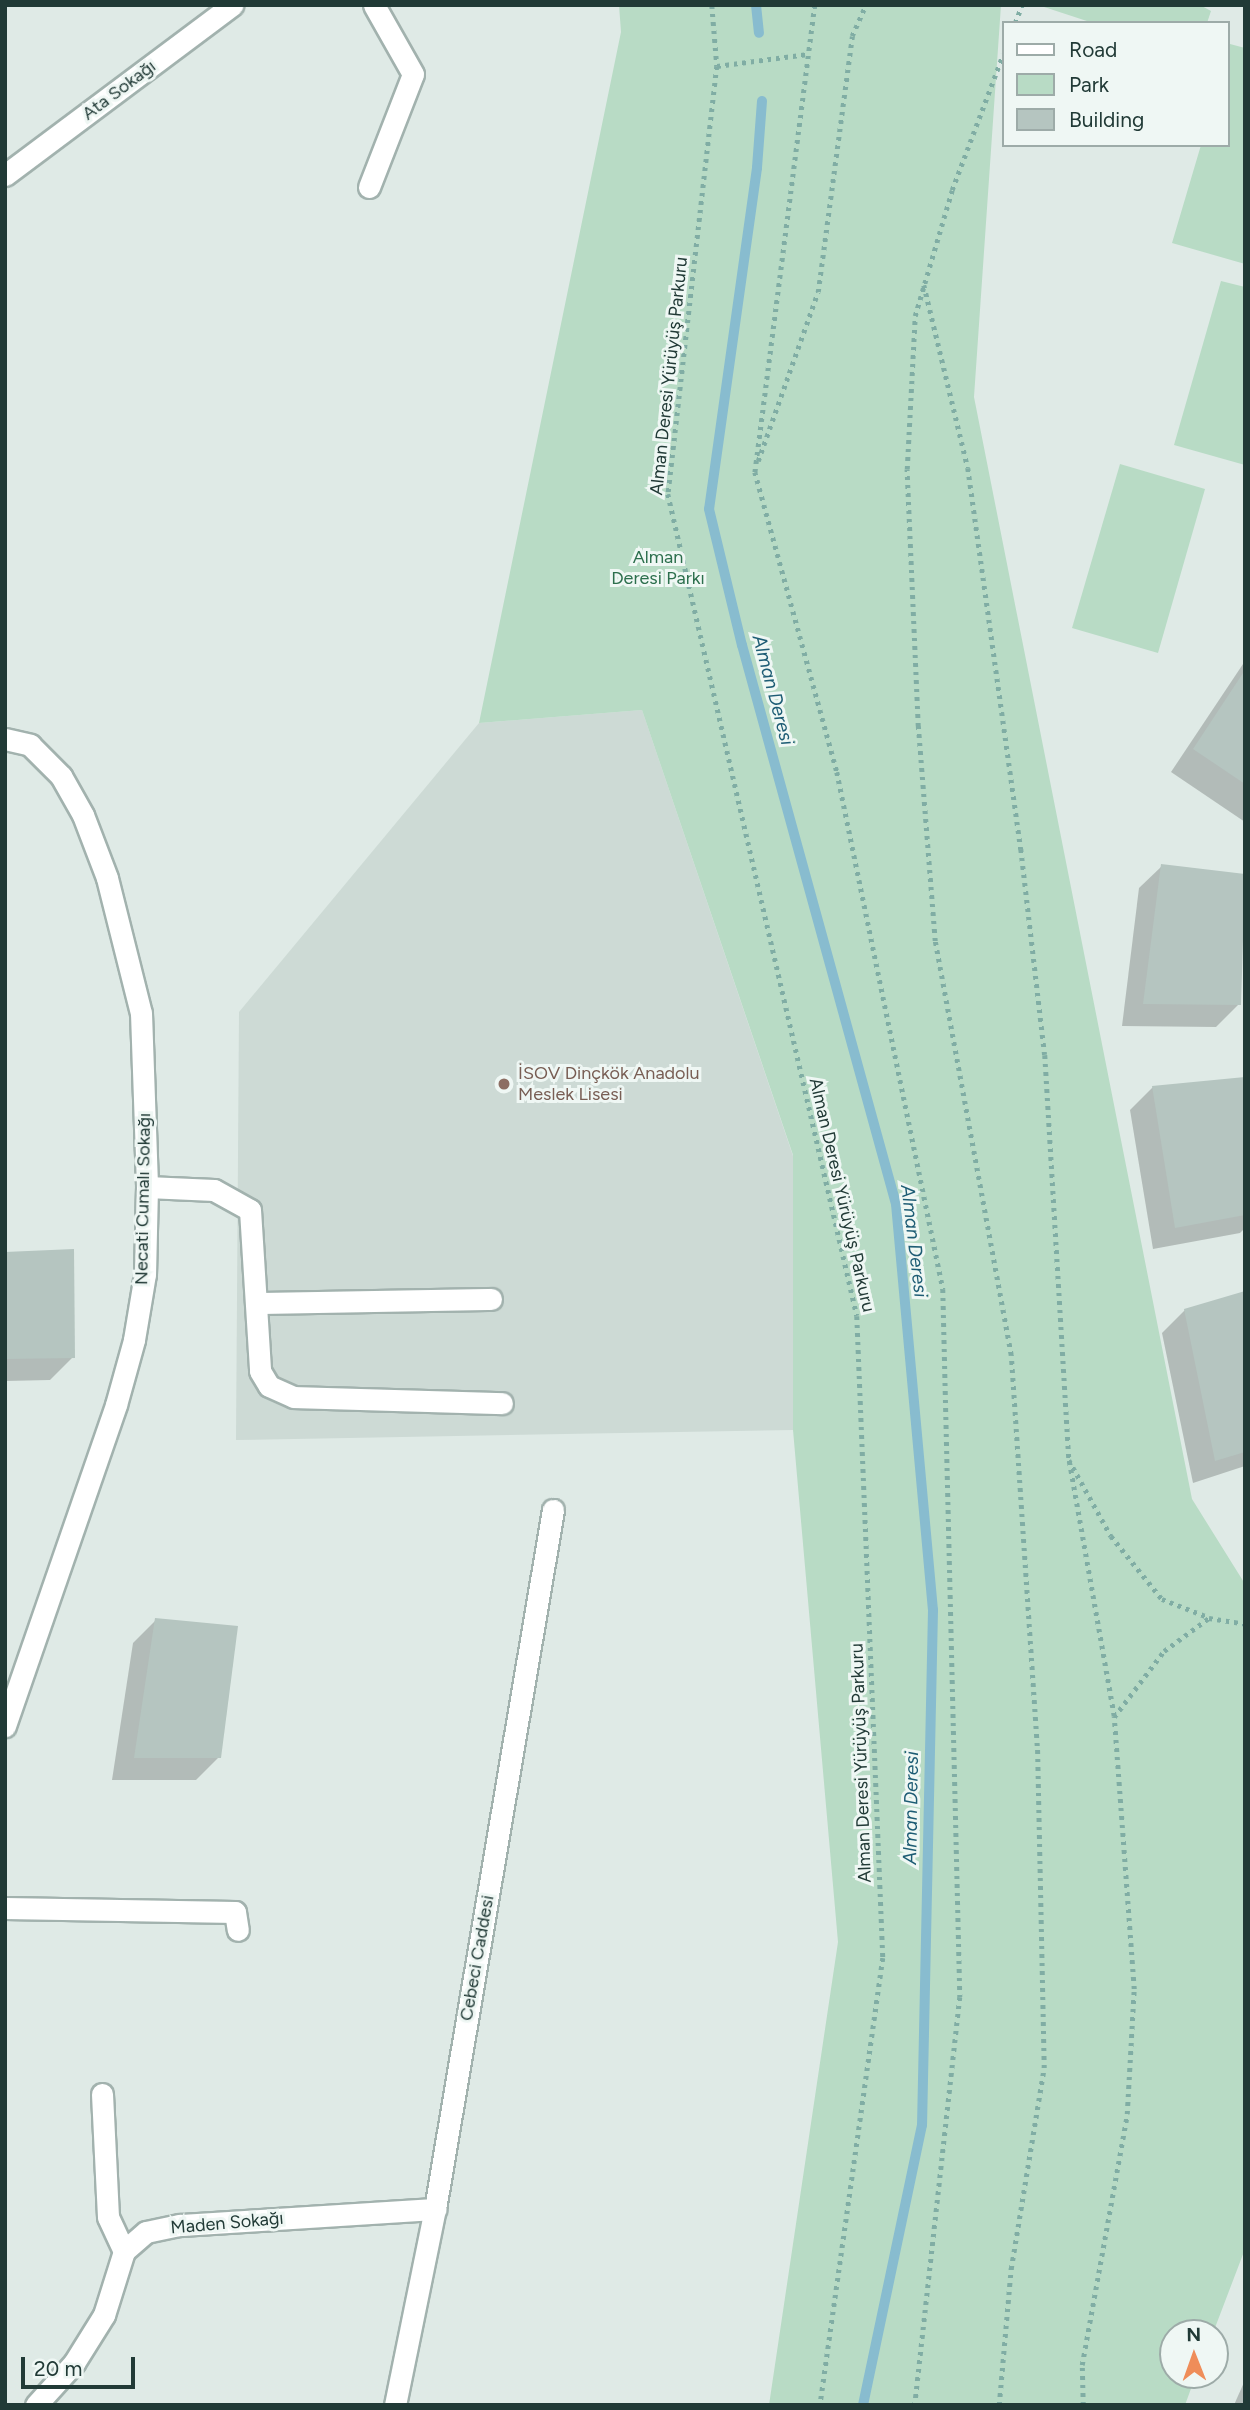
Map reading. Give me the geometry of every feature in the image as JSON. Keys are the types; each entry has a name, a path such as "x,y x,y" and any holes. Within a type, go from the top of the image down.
{"street":[{"name":"Ata Sokağı","path":"5,175 232,5"},
{"path":"369,187 412,74 374,5"},
{"name":"Necati Cumalı Sokağı","path":"5,739 30,745 61,776 83,815 107,878 141,1013 147,1187 145,1274 134,1340 116,1405 5,1726"},
{"path":"147,1187 214,1190 250,1210 260,1371 269,1386 294,1397 502,1402"},
{"path":"257,1303 491,1299"},
{"name":"Cebeci Caddesi","path":"395,2405 435,2209 553,1510"},
{"path":"5,1908 235,1912 238,1930"},
{"path":"36,2405 74,2363 104,2315 124,2251 108,2217 102,2094"},
{"name":"Maden Sokağı","path":"124,2251 146,2232 180,2225 435,2209"}],"path":[{"name":"Alman Deresi Yürüyüş Parkuru","path":"712,5 716,66 668,494 857,1316 883,1958 820,2405"},
{"path":"815,5 755,472 836,772 943,1289 960,1997 915,2405"},
{"path":"755,472 818,292 850,47 866,5"},
{"path":"716,66 808,54"},
{"path":"999,2405 1012,2269 1044,2068 1037,1746 1011,1355 935,941 918,726 907,469 915,316 952,190 1002,57"},
{"path":"924,285 968,468 1021,849 1045,1055 1069,1460 1114,1717 1134,1989 1127,2114 1082,2365 1083,2405"},
{"path":"1069,1460 1111,1535 1162,1599 1209,1618 1245,1624"},
{"path":"1114,1717 1164,1651 1209,1618"}],"shaded area":[{"name":"İSOV Dinçkök Anadolu Meslek Lisesi","path":"642,710 793,1156 793,1430 236,1440 239,1012 479,723"}],"green space":[{"name":"Alman Deresi Parkı","path":"619,5 1001,5 974,397 1192,1499 1245,1584 1245,2249 1218,2319 1159,2319 1159,2389 1191,2389 1185,2405 769,2405 838,1942 793,1430 793,1155 642,710 479,723 621,32"},
{"path":"1038,5 1200,5 1211,11 1208,21 1087,21"},
{"path":"1230,44 1245,48 1245,264 1172,243 1200,147 1229,147"},
{"path":"1221,281 1245,287 1245,465 1174,445"},
{"path":"1120,464 1205,489 1158,653 1072,628"}],"building":[{"path":"1245,670 1245,784 1193,749"},
{"path":"1161,864 1245,874 1241,1005 1143,1004"},
{"path":"1245,1077 1245,1215 1175,1228 1152,1086"},
{"path":"74,1249 75,1358 5,1359 5,1252"},
{"path":"1245,1291 1245,1452 1215,1461 1184,1309"},
{"path":"155,1618 238,1626 221,1758 134,1758"}],"waterway":[{"name":"Alman Deresi","path":"756,5 759,33"},
{"name":"Alman Deresi","path":"762,101 757,168 709,509 742,645 896,1204 933,1610 922,2125 863,2405"}],"place":[{"name":"İSOV Dinçkök Anadolu Meslek Lisesi","path":"504,1084"}]}
